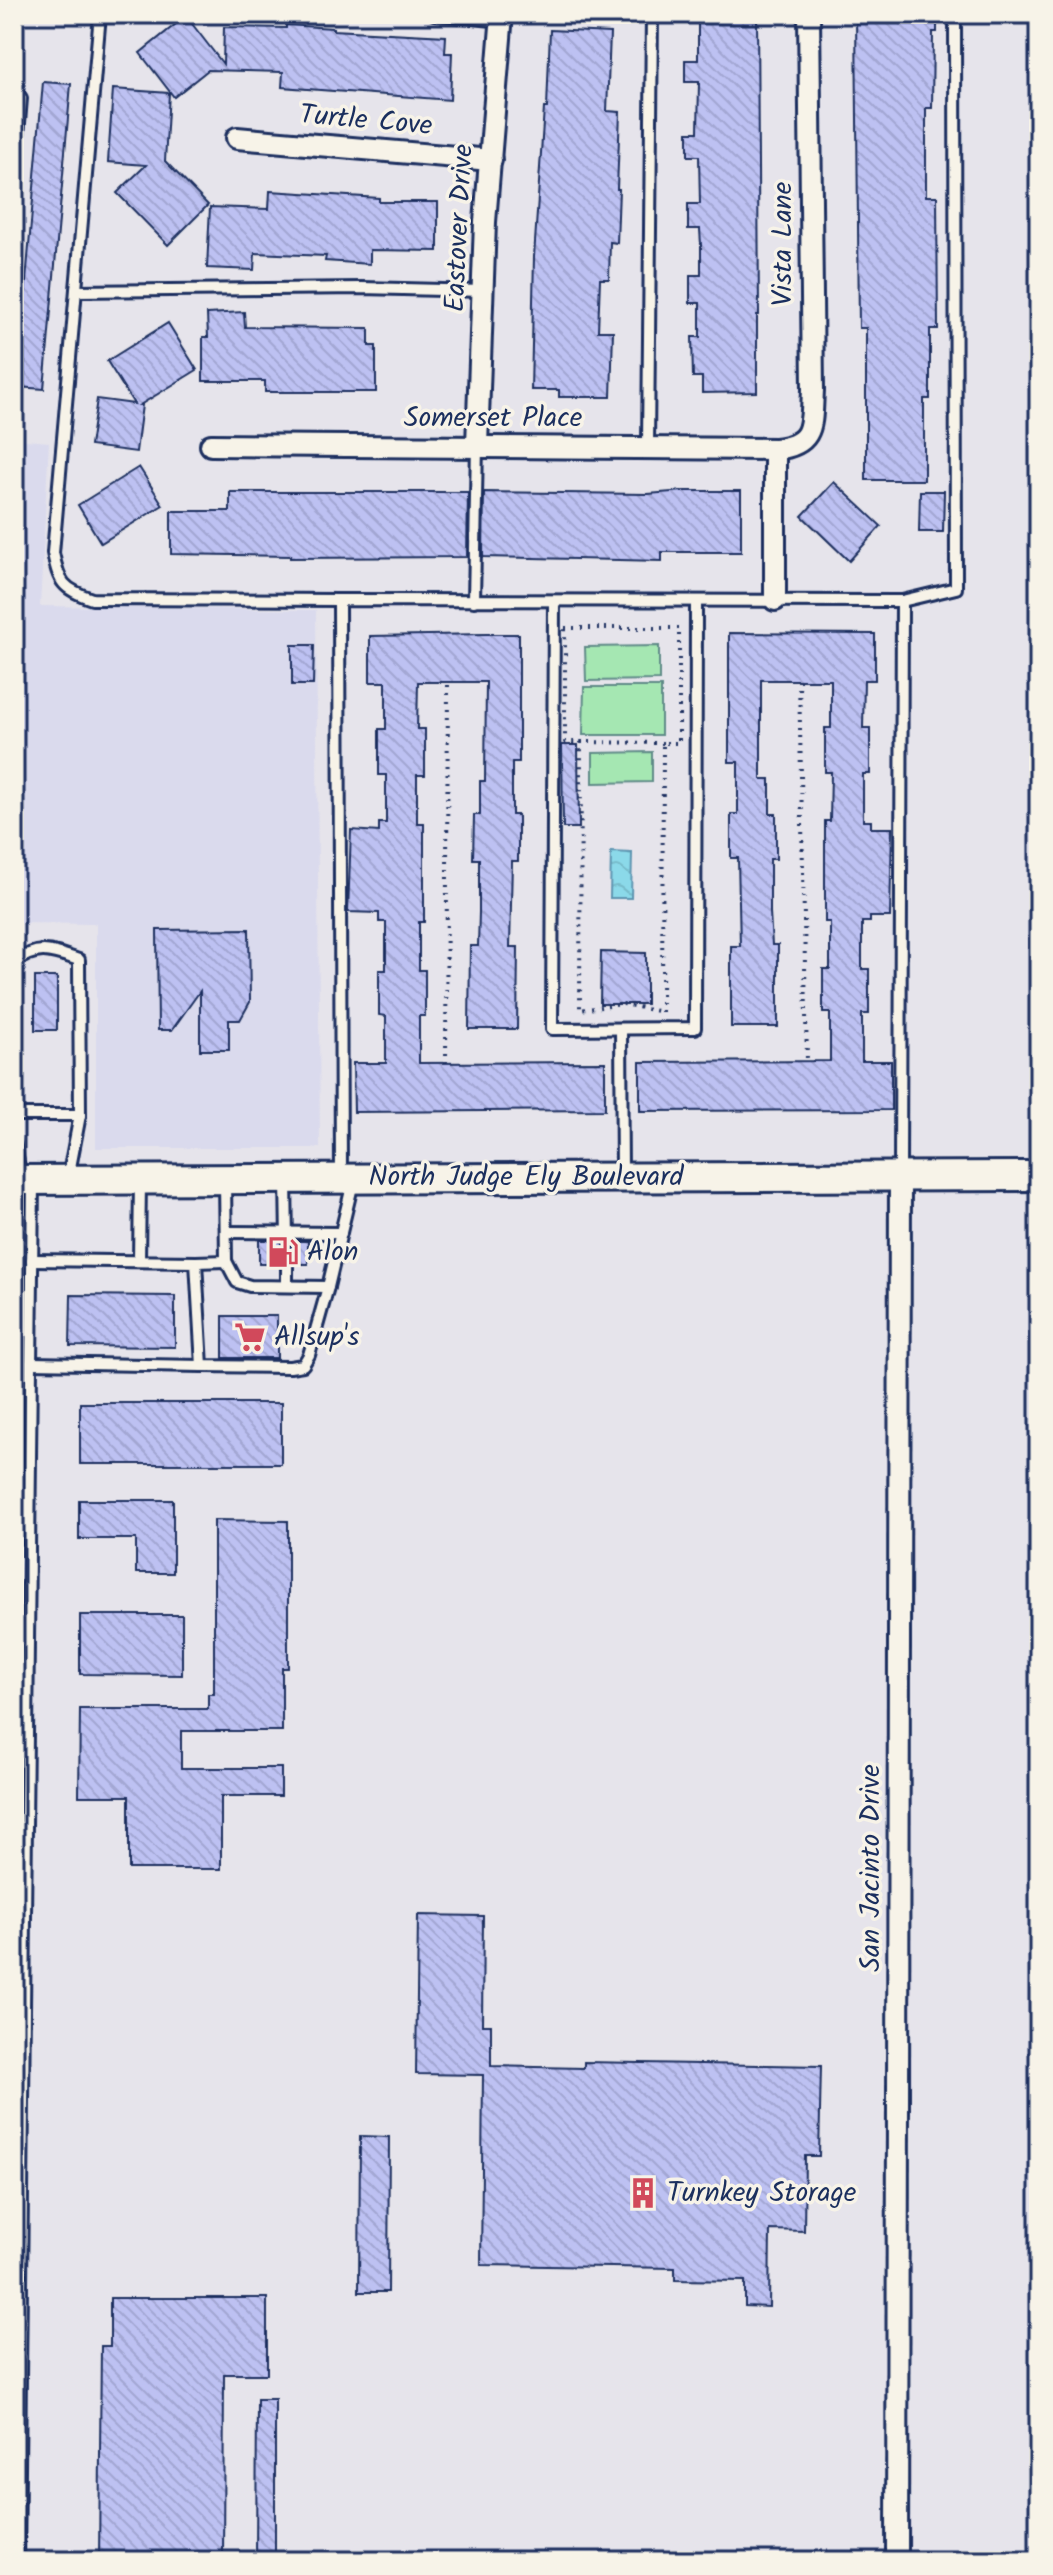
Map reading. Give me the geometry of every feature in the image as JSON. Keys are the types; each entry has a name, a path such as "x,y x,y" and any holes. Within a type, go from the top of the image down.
{"main road":[{"name":"North Judge Ely Boulevard","path":"23,1180 1039,1176"}],"street":[{"name":"Vista Lane","path":"775,449 790,448 805,439 811,429 809,14"},
{"name":"Eastover Drive","path":"477,445 485,222 502,17"},
{"name":"Turtle Cove","path":"237,138 491,160"},
{"name":"Somerset Place","path":"211,445 775,449"},
{"path":"775,449 775,600"},
{"name":"San Jacinto Drive","path":"897,2561 900,1175"}],"lane":[{"path":"100,14 53,553 58,576 70,592 92,599 554,602 902,601 956,588 955,14"},
{"path":"434,14 502,17"},
{"path":"648,447 652,14"},
{"path":"14,90 21,98 14,182"},
{"path":"76,291 362,288 484,291"},
{"path":"474,601 477,445"},
{"path":"31,1363 290,1367 303,1365 309,1355 341,1233 348,1177 339,600"},
{"path":"900,1175 902,601"},
{"path":"554,602 552,1029 695,1028 696,602"},
{"path":"14,963 26,953 49,949 79,960 80,1115 67,1180"},
{"path":"621,1029 622,1176"},
{"path":"14,1115 80,1115"},
{"path":"14,1141 23,1180 32,1260 18,2561"},
{"path":"225,1178 226,1261 237,1282 250,1286 328,1287"},
{"path":"286,1178 287,1236"},
{"path":"139,1261 140,1179"},
{"path":"226,1232 287,1236 341,1233"},
{"path":"32,1260 226,1261"},
{"path":"196,1262 202,1366"},
{"path":"287,1264 287,1286"}],"path":[{"path":"565,628 679,628 679,743 581,742 565,742 565,628"},
{"path":"799,680 807,1061"},
{"path":"446,1063 448,682"},
{"path":"581,742 580,1010 623,1004 662,1012 663,743"}],"shaded area":[{"path":"14,439 49,442 40,606 316,610 320,1148 96,1148 96,924 14,923"}],"green space":[{"path":"659,646 659,680 586,681 585,647"},
{"path":"584,687 661,687 661,735 583,735"},
{"path":"652,752 652,782 593,783 593,753"}],"water":[{"path":"611,852 632,853 631,898 610,898"}],"building":[{"path":"698,14 757,14 757,392 702,393 702,377 693,377 692,337 700,337 700,303 690,303 690,275 701,275 701,245 700,229 688,229 688,204 700,204 699,156 688,156 688,132 698,132 699,82 685,82 685,60 698,60"},
{"path":"856,14 937,14 937,32 933,32 932,108 926,108 926,196 937,196 938,329 930,329 930,399 924,399 924,480 866,480 866,328 859,328"},
{"path":"186,16 223,64 224,27 286,28 286,25 446,36 445,53 452,53 450,100 282,87 283,72 208,70 174,97 140,53"},
{"path":"550,30 610,33 607,111 620,112 617,243 610,242 609,279 600,279 598,331 613,331 611,397 559,397 559,390 531,390 534,257 544,108 547,108"},
{"path":"43,82 71,84 44,389 17,387"},
{"path":"113,89 169,93 165,161 208,205 168,245 117,193 146,165 108,162"},
{"path":"270,191 379,198 379,202 438,202 438,251 370,250 370,264 325,261 326,256 255,253 254,270 207,268 210,207 269,209"},
{"path":"244,312 245,327 369,328 369,346 376,346 376,392 265,392 265,381 203,381 203,337 208,337 207,314"},
{"path":"168,323 197,370 140,405 136,452 90,446 97,399 134,404 107,361"},
{"path":"139,467 163,505 101,543 78,505"},
{"path":"834,482 881,526 849,561 802,516"},
{"path":"741,491 741,552 662,552 662,561 483,557 484,492 648,494"},
{"path":"920,491 944,491 943,532 919,532"},
{"path":"230,492 468,492 467,557 290,558 171,554 171,511 230,511"},
{"path":"729,633 875,634 875,680 864,680 863,728 870,728 870,774 863,774 863,821 871,821 871,828 892,828 890,917 870,917 870,922 862,922 862,969 869,969 869,1014 862,1014 862,1061 891,1061 891,1110 640,1111 640,1062 830,1061 830,1013 823,1013 823,969 830,969 830,922 825,922 825,821 830,821 831,772 825,772 825,728 831,728 831,680 761,680 761,779 770,779 770,814 776,814 776,859 770,859 770,912 772,945 778,945 778,1027 731,1027 731,946 740,946 738,858 731,858 731,814 738,814 738,762 729,762"},
{"path":"519,634 519,762 512,762 512,815 518,815 518,861 512,861 510,947 518,947 517,1029 469,1029 470,946 478,946 479,912 479,859 473,859 474,815 480,815 480,781 485,781 486,682 418,682 417,729 425,729 425,775 417,775 417,823 424,823 424,922 419,922 419,970 425,970 425,1016 419,1016 419,1063 605,1062 605,1110 354,1112 353,1063 386,1063 386,1016 379,1015 379,970 386,970 386,922 379,922 379,913 348,912 351,830 379,832 379,823 386,823 386,775 379,775 379,729 386,729 386,682 370,682 370,636"},
{"path":"292,645 314,645 313,685 292,685"},
{"path":"562,745 578,745 579,828 563,828"},
{"path":"249,929 250,1002 240,1020 229,1020 229,1050 200,1050 200,991 172,1030 158,1030 157,930"},
{"path":"601,952 646,953 646,1004 600,1004"},
{"path":"35,977 57,977 57,1030 35,1030"},
{"name":"Alon","path":"259,1240 279,1240 286,1248 295,1241 308,1241 308,1264 295,1264 288,1256 282,1258 279,1264 259,1264"},
{"path":"71,1295 175,1296 175,1347 70,1346"},
{"name":"Allsup's","path":"223,1316 277,1316 277,1358 223,1358"},
{"path":"80,1403 281,1403 281,1464 80,1464"},
{"path":"79,1500 173,1500 173,1573 136,1573 136,1539 79,1539"},
{"path":"214,1520 288,1521 288,1668 282,1668 282,1731 181,1731 181,1768 281,1768 281,1796 221,1796 221,1869 129,1869 129,1796 79,1796 80,1709 208,1709 208,1694 214,1694"},
{"path":"80,1615 182,1615 182,1675 80,1674"},
{"name":"Turnkey Storage","path":"418,1915 483,1916 482,2025 491,2025 491,2066 584,2068 584,2062 821,2066 819,2156 805,2156 804,2231 770,2230 769,2307 745,2306 745,2281 675,2280 675,2268 481,2265 483,2075 416,2074"},
{"path":"360,2136 389,2137 388,2292 359,2292"},
{"path":"110,2298 267,2298 267,2374 224,2374 223,2561 99,2561 101,2346 110,2346"},
{"path":"257,2399 275,2399 275,2561 256,2561"}],"place":[{"name":"Alon","path":"283,1252"},
{"name":"Allsup's","path":"250,1337"},
{"name":"Turnkey Storage","path":"643,2193"}]}
